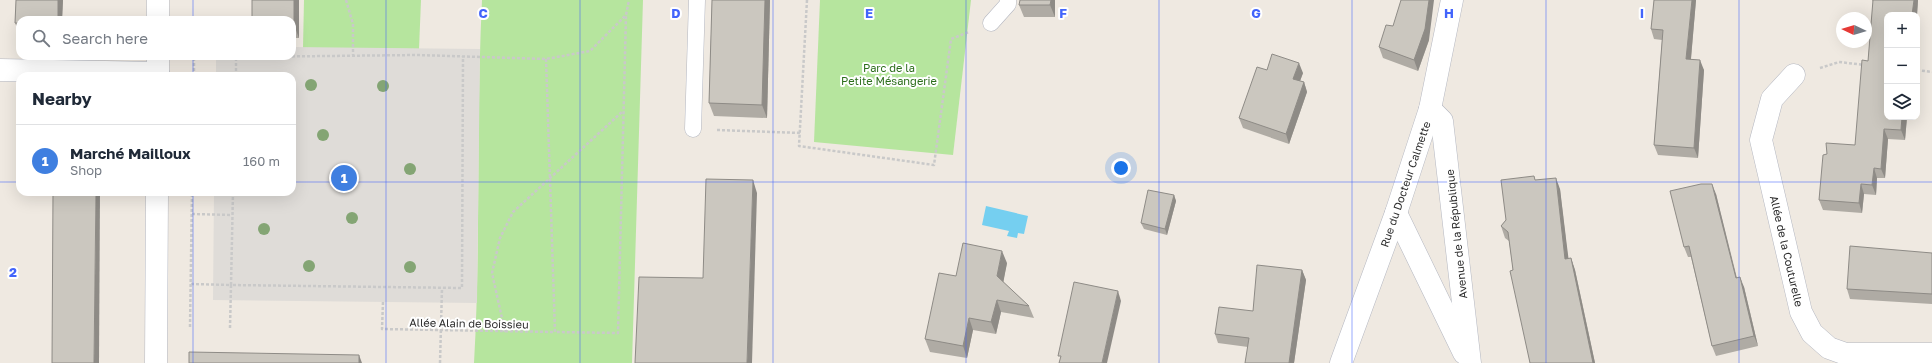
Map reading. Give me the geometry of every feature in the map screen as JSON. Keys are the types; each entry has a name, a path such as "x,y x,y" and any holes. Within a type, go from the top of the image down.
{"street":[{"path":"158,0 158,16"},
{"name":"Rue du Docteur Calmette","path":"1341,363 1396,213 1430,109 1452,0"},
{"path":"0,70 158,68"},
{"name":"Allée de la Couturelle","path":"1794,76 1772,99 1761,140 1801,312 1812,333 1829,348 1846,354 1932,354"},
{"name":"Avenue de la République","path":"1430,109 1442,121 1469,363"},
{"path":"156,363 157,196"},
{"name":"Avenue de la République","path":"1396,213 1469,363"}],"lane":[{"path":"693,129 697,0"},
{"path":"991,23 1008,4 1008,0"}],"path":[{"path":"346,0 353,24 353,56"},
{"path":"505,332 492,273 500,238 513,212 623,110 626,15 628,0"},
{"path":"807,0 801,133 799,146 934,165 951,39 991,23"},
{"path":"296,56 463,56 546,59 590,51 626,15"},
{"path":"190,284 462,288 463,56"},
{"path":"546,59 554,332"},
{"path":"194,60 194,72"},
{"path":"236,60 236,72"},
{"path":"1794,76 1839,62 1866,65"},
{"path":"1920,70 1932,72"},
{"name":"Allée Alain de Boissieu","path":"383,302 382,330 618,333 623,110"},
{"path":"693,129 801,133"},
{"path":"190,328 192,196"},
{"path":"230,328 233,196"},
{"path":"192,214 232,215"},
{"path":"440,363 442,288"}],"green space":[{"path":"304,0 421,0 419,49 303,48"},
{"path":"482,0 643,0 632,363 474,363"},
{"name":"Parc de la Petite Mésangerie","path":"820,0 971,0 953,155 814,142"}],"shaded area":[{"path":"296,47 480,49 477,303 213,300 214,196 296,196 296,72 216,72 216,60 296,60"}],"water":[{"path":"986,206 1028,216 1024,234 1018,233 1017,238 1007,236 1009,231 982,225"}],"building":[{"path":"16,0 58,0 58,16 16,16 15,23"},
{"path":"252,0 294,0 294,16 252,16"},
{"path":"712,0 765,0 762,105 709,103"},
{"path":"1020,0 1051,0 1050,5 1019,5"},
{"path":"1401,0 1429,0 1425,29 1414,60 1379,47 1386,25 1393,26"},
{"path":"1654,0 1692,0 1686,59 1700,60 1694,148 1654,145 1663,30 1651,29"},
{"path":"1873,0 1914,0 1912,12 1884,12 1884,120 1902,120 1901,130 1884,129 1881,169 1874,168 1872,185 1861,184 1859,203 1819,200 1823,155 1827,154 1826,143 1855,145 1862,60 1868,61 1869,48 1872,48"},
{"path":"1272,54 1299,63 1293,79 1304,82 1286,134 1239,118 1257,67 1267,70"},
{"path":"1534,176 1535,180 1556,178 1565,259 1571,258 1593,363 1530,363 1510,271 1513,270 1508,232 1501,226 1506,220 1501,180"},
{"path":"706,179 753,180 747,363 635,363 639,277 703,278"},
{"path":"1701,184 1712,184 1736,278 1740,277 1754,336 1712,346 1689,246 1684,247 1670,191"},
{"path":"1148,190 1174,195 1165,229 1141,223"},
{"path":"53,196 96,196 94,363 52,363"},
{"path":"963,243 1002,251 997,276 1029,306 997,300 991,322 969,318 963,346 925,339 939,273 956,276"},
{"path":"1850,246 1932,253 1932,294 1847,289"},
{"path":"1257,265 1302,270 1289,363 1245,363 1249,338 1215,334 1219,307 1253,311"},
{"path":"1074,282 1118,291 1102,363 1059,363 1061,356 1058,356"},
{"path":"189,352 359,355 359,363 189,363"}],"place":[{"name":"Marché Mailloux","path":"344,178"}]}
